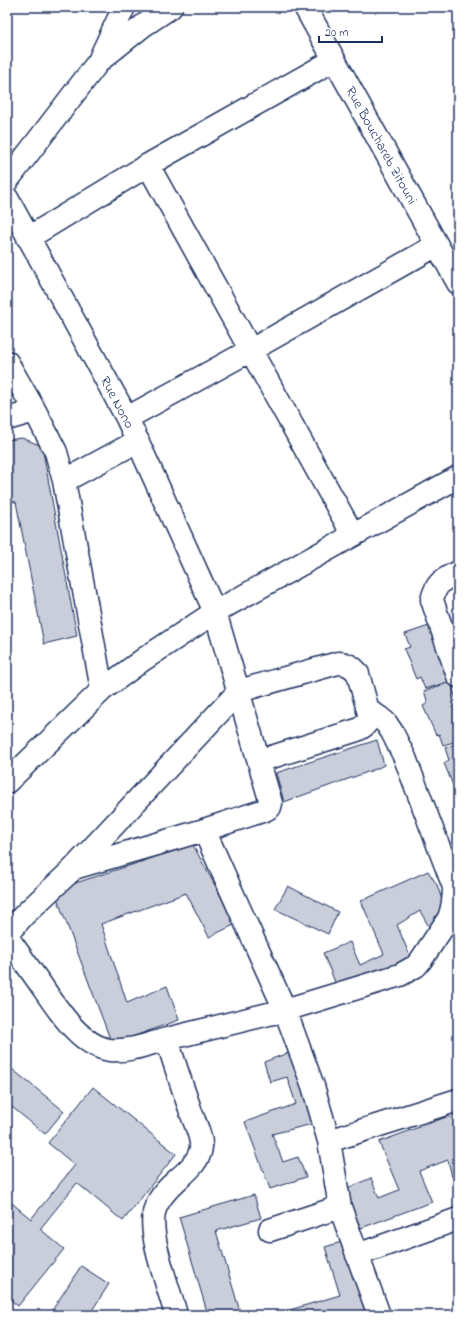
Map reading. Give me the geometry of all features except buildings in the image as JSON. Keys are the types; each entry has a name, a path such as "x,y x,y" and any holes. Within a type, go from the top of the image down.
{"street":[{"path":"7,180 99,61 124,7"},
{"path":"99,61 144,25 171,7"},
{"name":"Rue Bouchareb Zitouni","path":"306,7 458,283"},
{"path":"28,238 148,165 334,60"},
{"path":"148,165 353,535"},
{"name":"Rue Nono","path":"7,198 127,418 215,612 271,803 270,807 265,810 204,830"},
{"path":"127,418 437,245"},
{"path":"8,369 35,411 56,452 64,481 102,690"},
{"path":"7,419 35,411"},
{"path":"64,481 138,442"},
{"path":"7,782 102,690 144,659 215,612 458,477"},
{"path":"458,572 442,581 434,589 432,600 458,676"},
{"path":"7,934 74,868 239,691 338,663 342,663 356,670 368,710 369,718 364,726 259,761"},
{"path":"7,937 61,1014 85,1039 94,1045 110,1050 130,1049 284,1010 409,971 421,960 449,918 455,913 454,887 405,758 392,732 380,718 368,710"},
{"path":"74,868 204,830 284,1010 313,1086 329,1141 340,1207 379,1315"},
{"path":"167,1039 176,1071 199,1134 201,1147 192,1166 170,1188 161,1199 154,1212 154,1238 175,1311"},
{"path":"329,1141 458,1100"},
{"path":"270,1230 340,1207"},
{"path":"357,1255 458,1219"}]}
